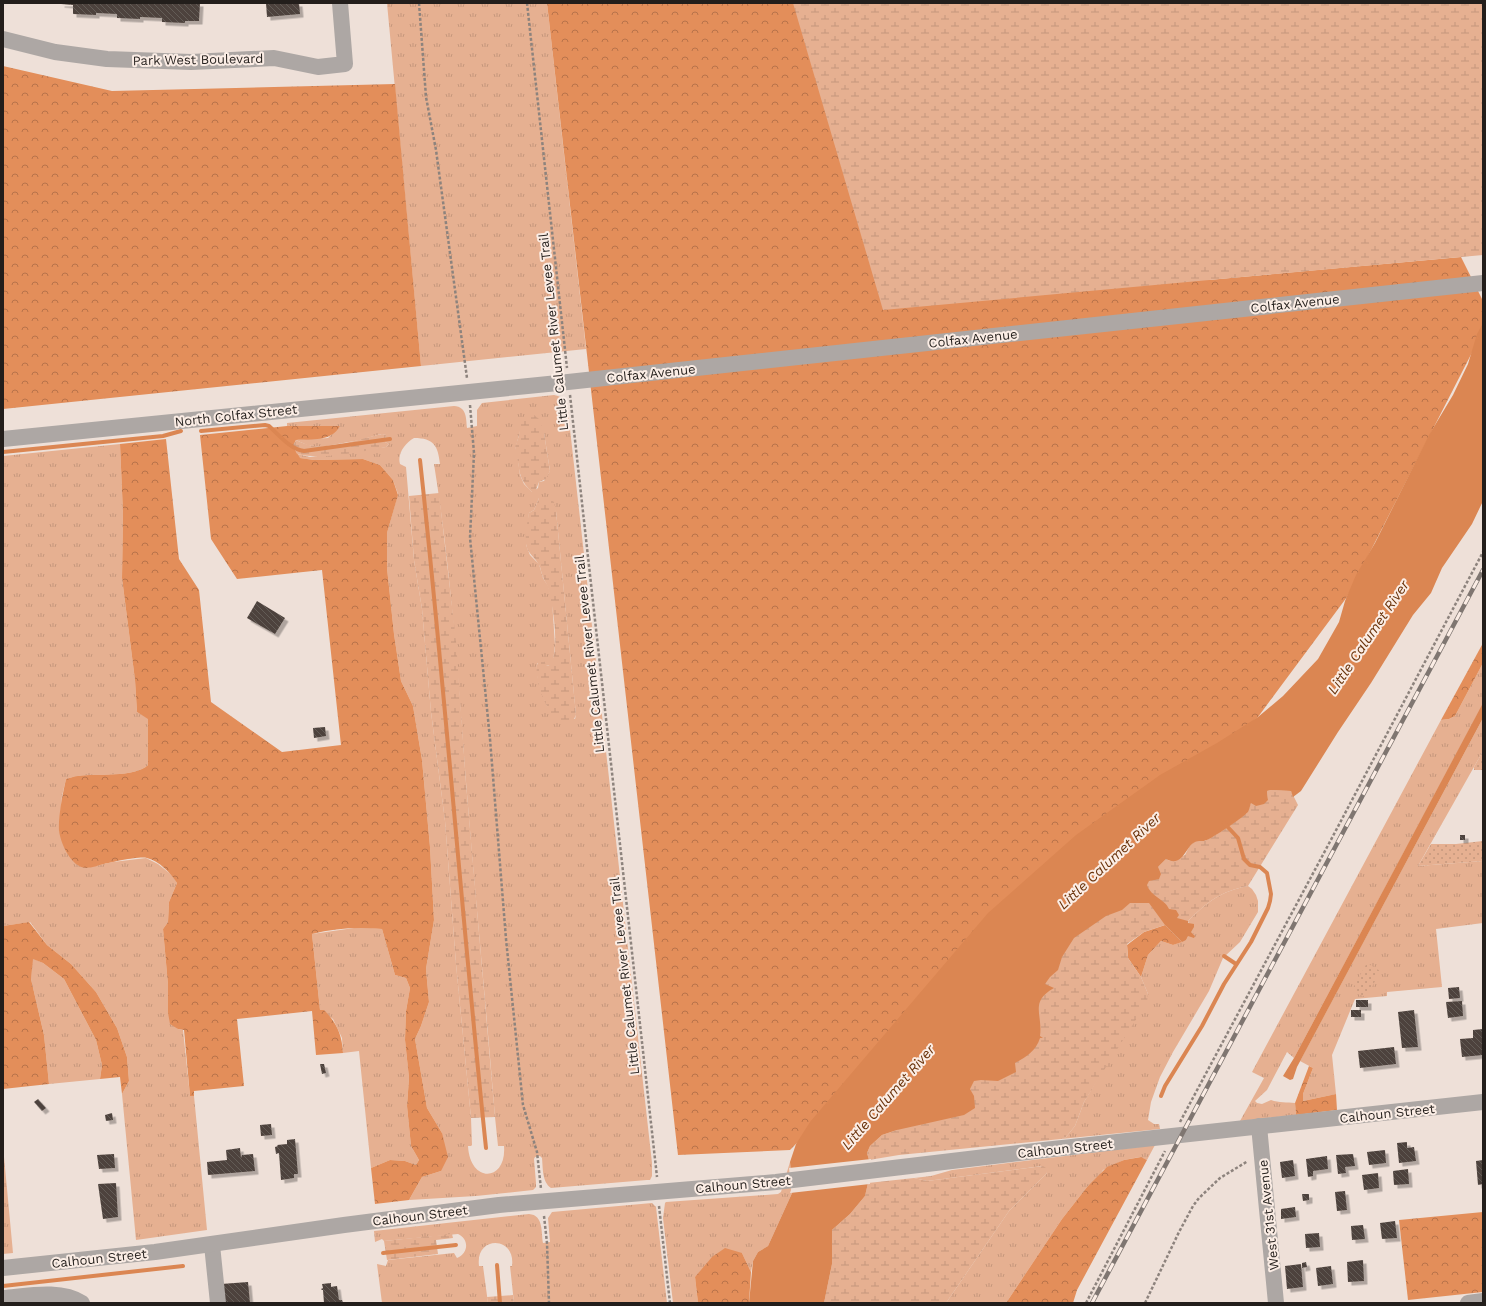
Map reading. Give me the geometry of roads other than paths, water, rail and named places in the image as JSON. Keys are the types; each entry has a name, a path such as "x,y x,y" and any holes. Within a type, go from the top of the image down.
{"street":[{"name":"Park West Boulevard","path":"3,39 56,52 107,59 191,62 274,58 318,67 345,64 340,3"},
{"name":"Colfax Avenue","path":"469,392 1480,283"},
{"name":"North Colfax Street","path":"3,439 469,392"},
{"name":"Calhoun Street","path":"3,1268 212,1245 499,1204 776,1182 1044,1150 1483,1102"},
{"name":"West 31st Avenue","path":"1259,1126 1276,1303"},
{"path":"212,1245 218,1303"},
{"path":"3,1298 37,1295 63,1295 82,1303"},
{"path":"1468,1303 1483,1301"}],"water":[{"name":"Little Calumet River","path":"1483,323 1483,501 1472,524 1442,568 1431,593 1413,615 1301,791 1293,797 1291,791 1267,791 1268,800 1264,804 1256,806 1251,803 1248,812 1229,827 1207,840 1195,842 1180,859 1172,861 1166,859 1158,867 1161,874 1159,879 1149,881 1147,885 1149,889 1169,909 1176,910 1179,915 1177,918 1194,924 1191,932 1195,936 1194,938 1188,936 1186,940 1182,942 1165,925 1149,903 1130,903 1122,910 1106,916 1074,938 1062,957 1058,970 1045,984 1054,988 1046,993 1039,1004 1040,1036 1043,1038 1040,1038 1036,1047 1030,1053 1015,1063 1016,1072 998,1081 974,1081 970,1089 974,1096 975,1108 964,1115 897,1130 882,1135 870,1146 867,1153 869,1160 868,1183 865,1196 850,1214 832,1230 832,1264 824,1303 749,1303 753,1261 758,1252 768,1246 793,1191 790,1162 796,1144 810,1122 988,913 1076,835 1160,775 1217,743 1258,717 1283,696 1318,659 1339,622 1345,601 1356,575 1375,543 1429,435 1453,395 1468,364 1477,334"},
{"path":"1483,703 1483,718 1297,1067 1293,1079 1290,1080 1283,1076"}],"waterway":[{"path":"201,431 265,425 269,426 294,448 304,451 390,439"},
{"path":"3,452 163,436 181,431"},
{"path":"420,460 486,1148"},
{"path":"1161,1096 1165,1086 1202,1026 1224,984 1251,942 1270,901 1271,894 1267,873 1260,867 1250,865 1244,859 1238,838 1224,823"},
{"path":"1224,956 1236,964"},
{"path":"383,1253 456,1245"},
{"path":"497,1265 500,1303"},
{"path":"3,1286 183,1266"}],"railway":[{"path":"1092,1303 1483,570"}]}
